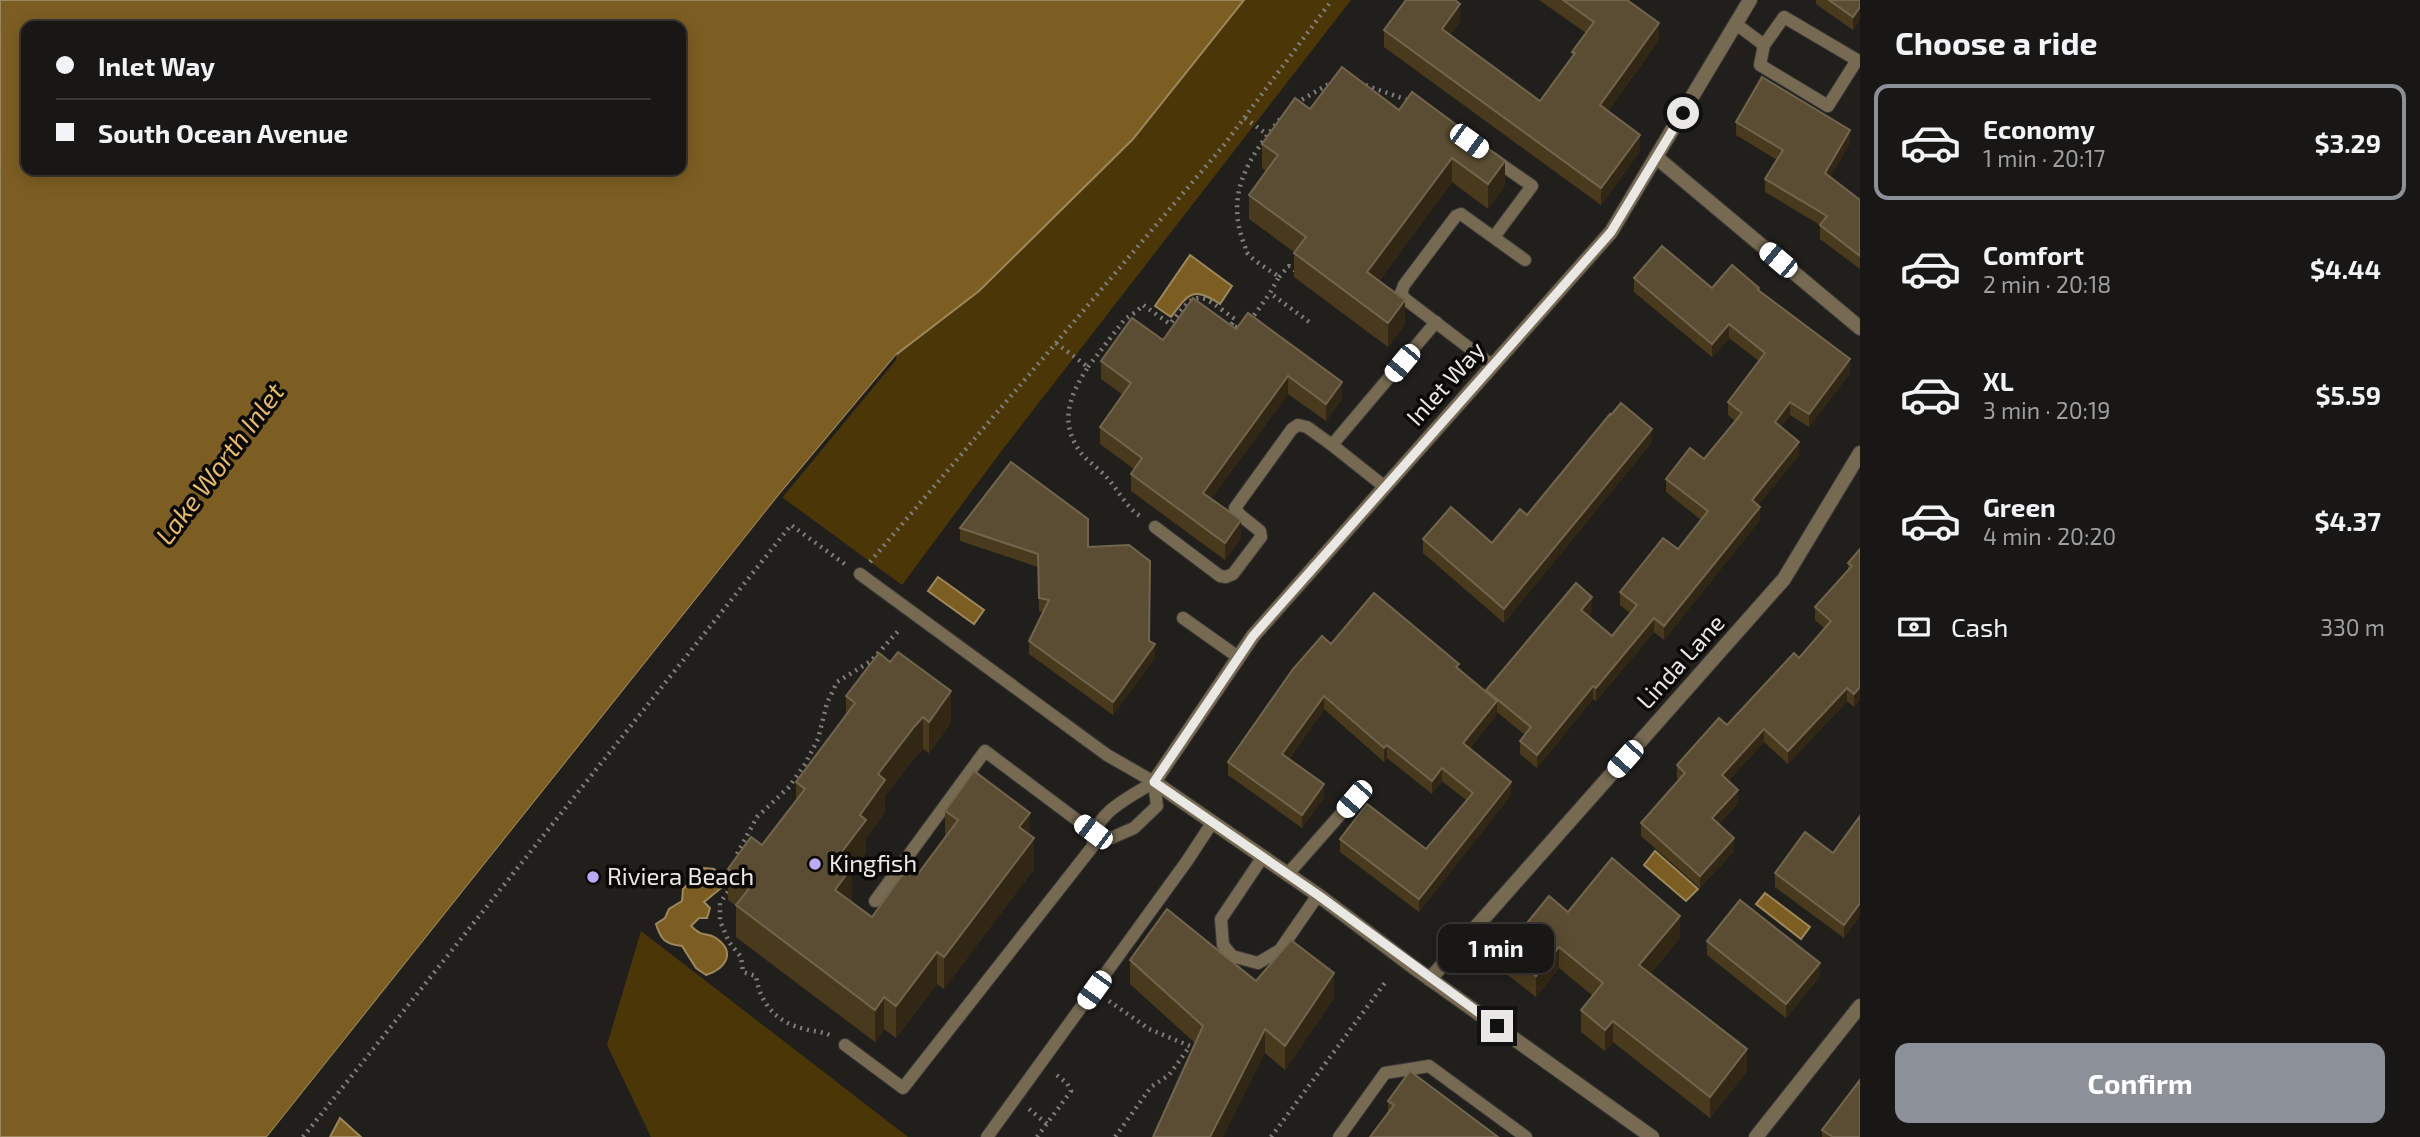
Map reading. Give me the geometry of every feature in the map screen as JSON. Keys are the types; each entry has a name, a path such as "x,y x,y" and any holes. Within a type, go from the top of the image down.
{"street":[{"name":"Inlet Way","path":"1154,782 1253,636 1611,232 1750,0"},
{"path":"1656,157 1860,328"},
{"name":"Linda Lane","path":"1430,979 1784,579 1860,453"},
{"path":"1154,782 1318,895 1430,979 1652,1137"},
{"path":"1756,1137 1860,1006"}],"lane":[{"path":"1784,17 1857,60 1828,106 1760,65 1764,45 1784,17"},
{"path":"1736,24 1764,45"},
{"path":"1480,149 1532,186 1494,237"},
{"path":"1493,366 1405,299 1401,293 1404,285 1456,216 1461,214 1525,260"},
{"path":"1332,445 1436,322"},
{"path":"1155,527 1220,576 1233,574 1261,537 1260,531 1235,508 1292,429 1298,425 1307,427 1385,487"},
{"path":"860,574 1107,755 1154,782"},
{"path":"1184,618 1238,657"},
{"path":"876,901 985,751 1093,832 1111,838 1134,828 1157,806 1154,782"},
{"path":"845,1045 902,1088 1093,846 1093,832 1103,816 1154,782"},
{"path":"1287,875 1354,799"},
{"path":"987,1137 1187,862 1212,823"},
{"path":"1262,858 1221,919 1223,945 1232,956 1258,963 1280,950 1318,895"},
{"path":"1339,1137 1385,1073 1429,1066 1526,1137"}],"path":[{"path":"303,1137 791,525 860,574 1245,118 1332,0"},
{"path":"1279,277 1249,256 1236,220 1236,194 1250,163 1268,135 1296,104 1325,84 1336,80 1346,81"},
{"path":"1358,83 1418,104"},
{"path":"1245,118 1268,135"},
{"path":"1155,527 1132,511 1110,481 1079,451 1073,438 1068,410 1071,396 1088,367 1125,318 1143,305 1170,324 1192,299 1206,298 1235,319 1231,325 1240,330 1244,329 1289,266 1298,272"},
{"path":"1270,293 1311,324"},
{"path":"1056,343 1088,367"},
{"path":"737,866 737,854 757,817 789,787 805,764 818,739 827,703 837,682 871,661 900,629"},
{"path":"737,877 720,903 720,921 729,942 741,957 743,972 756,976 758,992 767,1007 785,1022 805,1030 827,1033 845,1045"},
{"path":"1271,1137 1387,980"},
{"path":"1115,1137 1152,1087 1169,1075 1190,1046 1149,1029 1118,1008"},
{"path":"1037,1137 1071,1091 1067,1083"}],"shaded area":[{"path":"1244,0 1351,0 1003,449 902,585 779,495 897,354 979,291 1133,139"},
{"path":"641,931 908,1137 651,1137 607,1045"}],"water":[{"name":"Lake Worth Inlet","path":"0,0 1244,0 1133,139 979,291 897,354 779,495 267,1137 0,1137"},
{"path":"1190,255 1232,286 1220,304 1203,295 1192,295 1182,302 1171,317 1155,306"},
{"path":"938,577 984,610 974,624 928,591"},
{"path":"1655,851 1698,889 1686,901 1644,865"},
{"path":"704,868 714,869 722,877 721,888 704,902 710,908 707,918 699,918 691,926 702,934 716,938 726,949 727,955 719,969 706,975 696,968 682,946 664,940 656,924 665,918 669,909 682,901 683,889"},
{"path":"1765,893 1810,927 1801,939 1756,904"},
{"path":"340,1118 361,1137 330,1137"}],"pier":[{"path":"897,354 896,360 782,498 272,1137 267,1137 779,495"}],"building":[{"path":"1406,0 1455,0 1460,4 1442,29 1540,101 1594,22 1563,0 1627,0 1659,23 1600,105 1640,135 1601,188 1384,30"},
{"path":"1829,0 1860,0 1860,7 1853,17"},
{"path":"1342,67 1399,110 1412,92 1505,161 1488,184 1452,158 1367,272 1405,300 1388,323 1294,253 1306,237 1249,195 1278,155 1262,144 1295,98 1310,109"},
{"path":"1762,77 1850,130 1825,173 1860,200 1860,256 1820,225 1827,216 1765,179 1783,150 1736,122"},
{"path":"1662,246 1712,288 1732,265 1759,288 1758,290 1850,359 1809,414 1790,402 1775,422 1799,442 1752,500 1760,507 1664,626 1654,618 1596,688 1593,686 1537,755 1520,741 1531,727 1486,690 1576,583 1592,597 1581,610 1612,636 1637,605 1620,592 1663,538 1678,549 1708,511 1666,479 1690,448 1704,459 1742,413 1728,402 1765,353 1729,324 1712,344 1634,278"},
{"path":"1193,298 1236,329 1248,313 1342,382 1326,404 1288,376 1203,493 1241,520 1225,543 1131,474 1142,458 1100,427 1131,383 1101,361 1132,318 1163,340"},
{"path":"1621,403 1652,429 1504,609 1423,539 1451,507 1492,543 1520,509 1527,515"},
{"path":"1011,462 1088,519 1088,547 1129,545 1150,561 1149,641 1155,644 1113,702 1029,641 1049,600 1039,598 1038,554 960,528"},
{"path":"1860,549 1860,687 1854,694 1847,688 1788,751 1764,729 1722,775 1738,790 1712,818 1734,838 1700,876 1641,823 1685,773 1677,765 1719,718 1727,725 1794,653 1799,658 1831,621 1815,607 1852,566 1848,563"},
{"path":"1374,593 1459,664 1456,667 1497,701 1463,743 1511,782 1419,899 1340,839 1367,804 1426,849 1473,793 1442,768 1432,781 1387,745 1384,748 1324,696 1282,754 1324,784 1302,815 1228,762 1293,669 1322,636 1331,644"},
{"name":"Kingfish","path":"898,652 951,691 929,722 923,717 914,727 878,774 885,780 860,815 866,820 838,857 852,867 835,890 872,917 908,867 918,874 958,820 945,811 974,771 1030,813 1019,827 1034,838 944,957 937,952 896,1006 884,997 875,1010 736,905 751,886 728,869 751,837 762,845 805,789 796,782 855,703 846,696 879,653 890,662"},
{"path":"1860,816 1860,903 1844,925 1775,873 1805,832 1833,853"},
{"path":"1612,858 1680,916 1639,965 1747,1049 1710,1097 1613,1021 1605,1030 1581,1010 1603,983 1559,947 1536,976 1504,951 1549,896 1568,912"},
{"path":"1740,900 1820,963 1786,1004 1707,941"},
{"path":"1167,909 1256,981 1291,940 1334,973 1285,1046 1265,1029 1210,1137 1153,1137 1203,1026 1130,960"},
{"path":"1410,1071 1498,1137 1370,1137 1394,1105 1388,1101"},
{"path":"1860,1080 1860,1137 1833,1137 1822,1130"}],"place":[{"name":"Kingfish","path":"815,864"},
{"name":"Riviera Beach","path":"593,877"}],"route":[{"path":"1497,1026 1318,895 1154,782 1253,636 1611,232 1683,113"}]}
